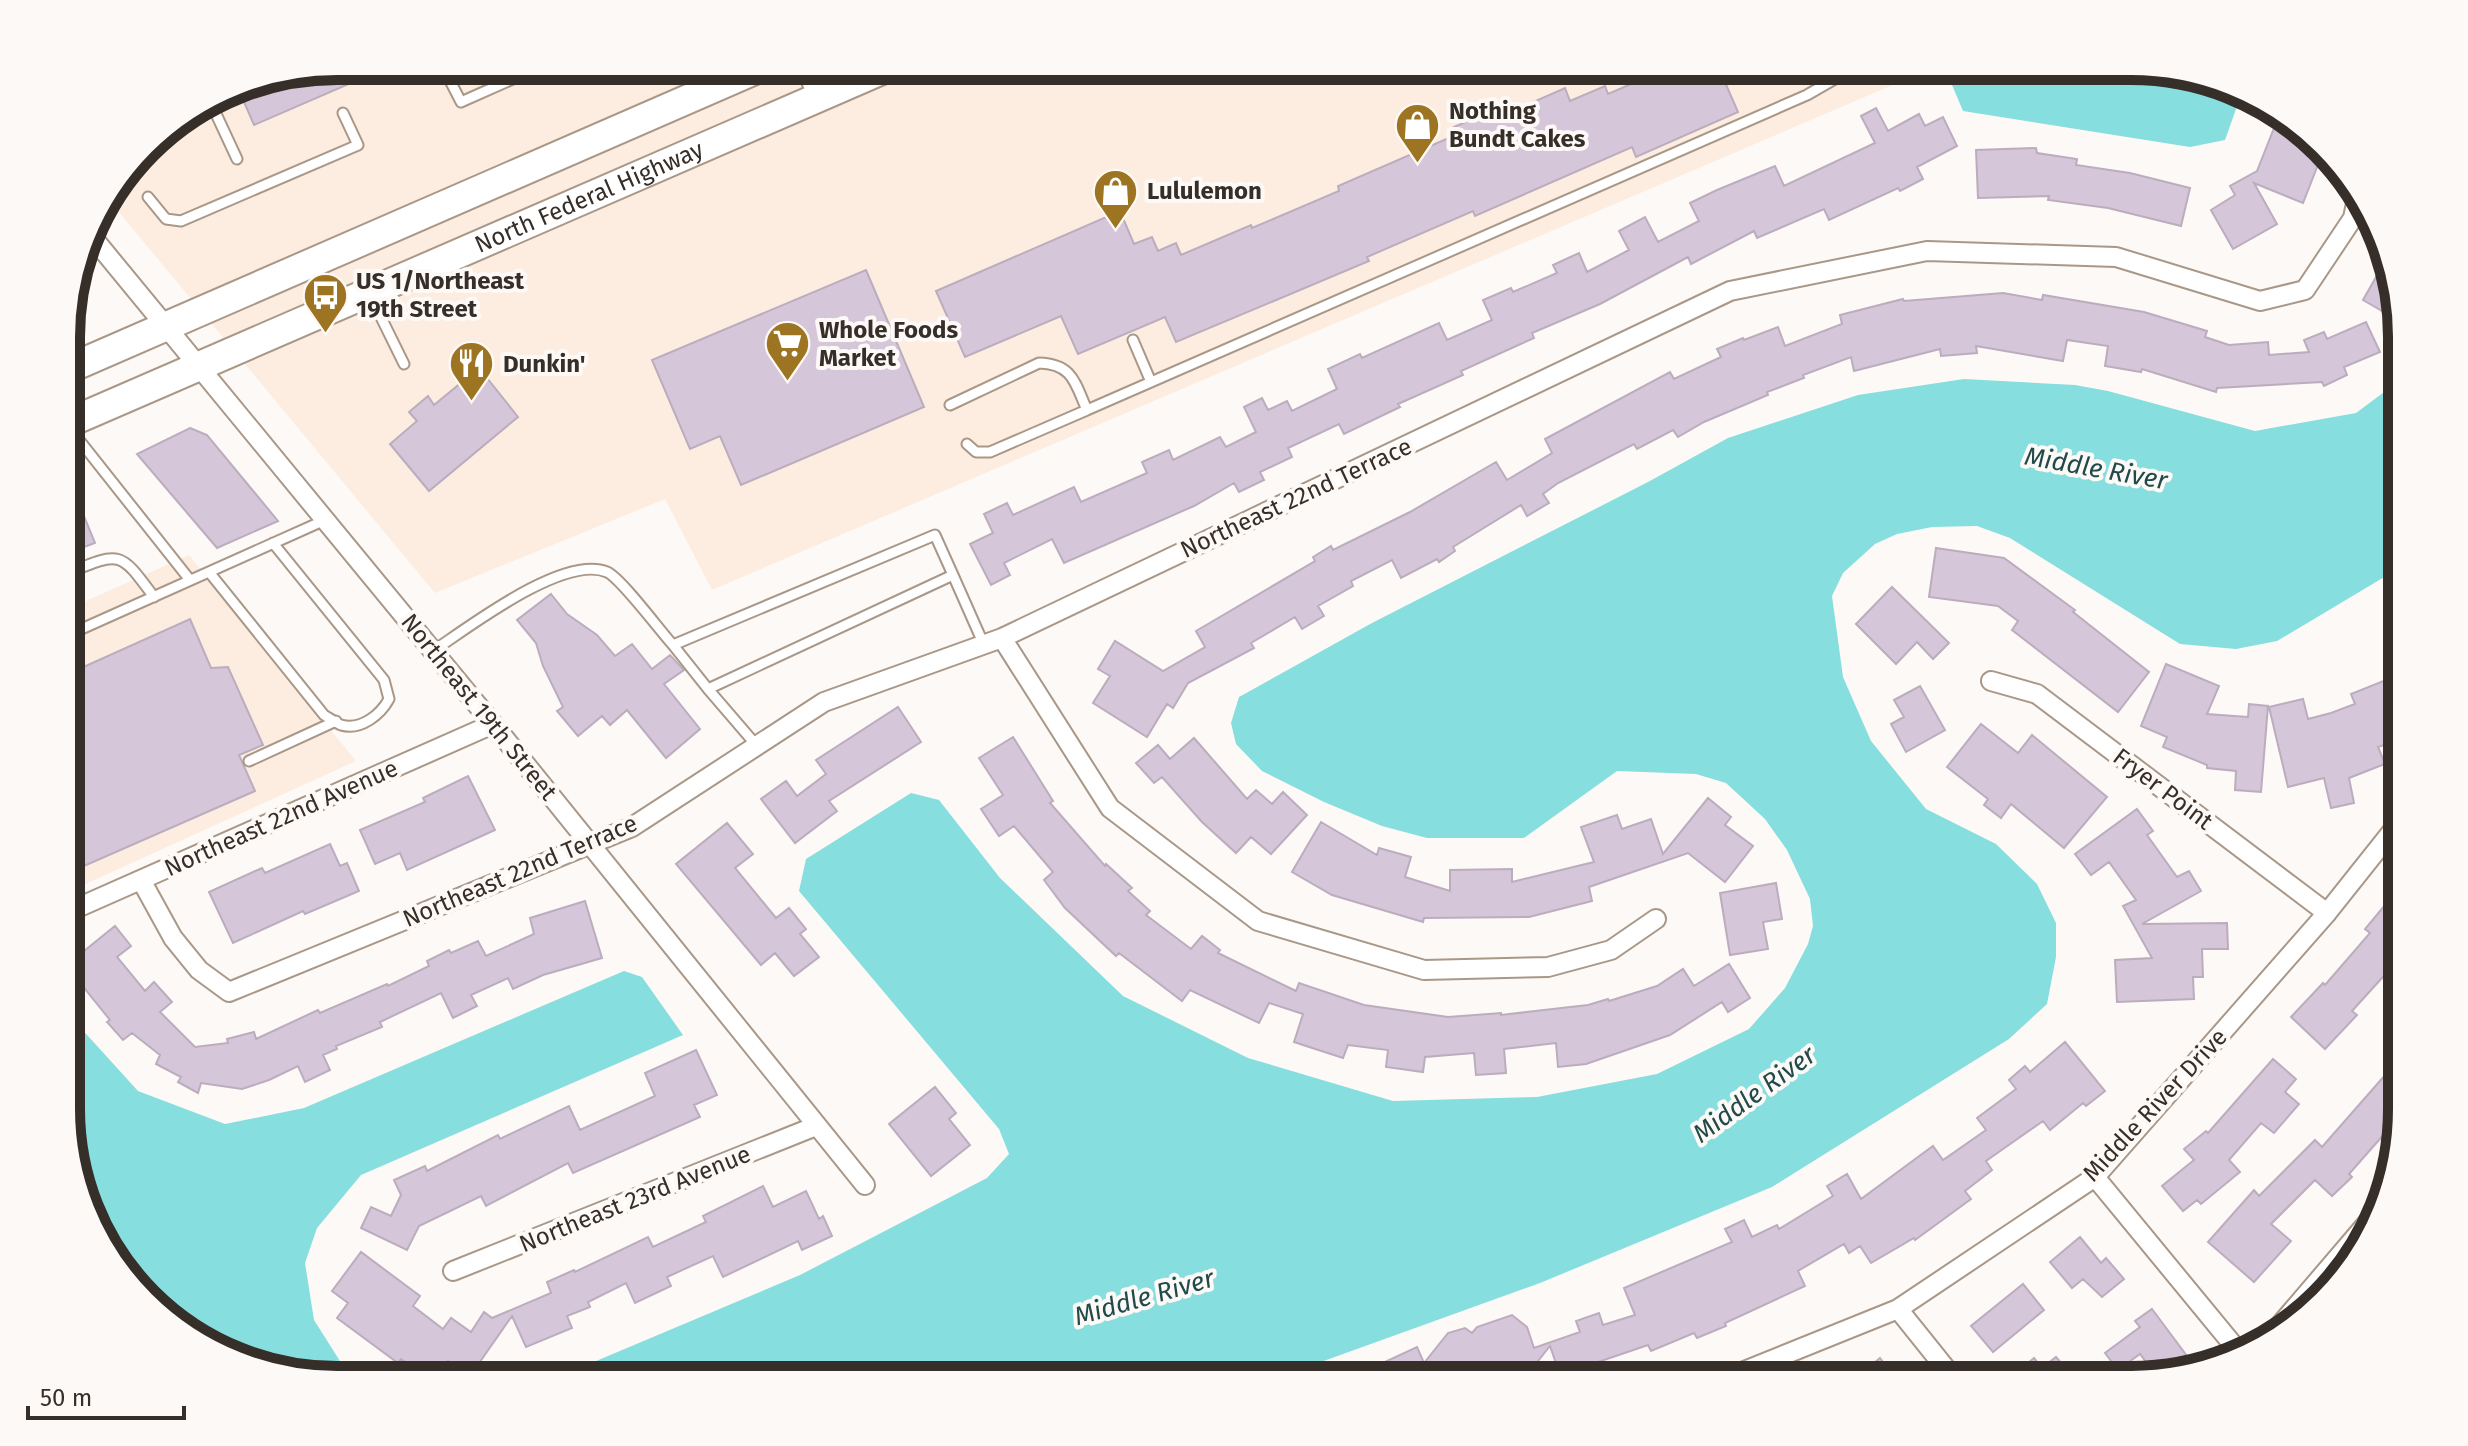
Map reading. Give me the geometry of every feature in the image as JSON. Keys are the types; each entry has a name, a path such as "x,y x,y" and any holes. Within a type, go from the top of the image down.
{"main road":[{"name":"North Federal Highway","path":"80,359 165,326 732,80"},
{"name":"North Federal Highway","path":"80,419 859,80"}],"street":[{"path":"811,80 818,98"},
{"name":"Northeast 22nd Terrace","path":"141,880 173,938 199,970 229,992 632,827 824,702 993,642 1730,291 1927,251 2116,257 2260,301 2305,290 2353,218 2355,210"},
{"name":"Northeast 19th Street","path":"98,244 493,724 865,1185"},
{"path":"993,642 1110,808 1258,921 1424,970 1548,967 1611,950 1656,919"},
{"name":"Fryer Point","path":"1991,681 2037,694 2327,913"},
{"name":"Northeast 22nd Avenue","path":"80,907 493,724"},
{"name":"Middle River Drive","path":"1759,1365 1898,1309 2095,1177 2327,913 2387,838"},
{"name":"Northeast 23rd Avenue","path":"453,1271 816,1126"},
{"path":"2095,1177 2232,1344"},
{"path":"2299,1303 2351,1242"},
{"path":"1898,1309 1943,1365"}],"lane":[{"path":"450,80 461,102 510,80"},
{"path":"967,444 976,452 990,452 1807,95 1833,80"},
{"path":"215,111 237,159"},
{"path":"148,197 166,219 181,221 358,145 343,113"},
{"path":"369,292 404,364"},
{"path":"1133,340 1151,382"},
{"path":"950,405 1039,363 1056,364 1070,373 1087,410"},
{"path":"80,439 190,580"},
{"path":"80,630 325,520"},
{"path":"673,645 935,535 953,575 993,642"},
{"path":"209,572 324,715 343,726 365,722 382,712 389,699 384,680 273,543"},
{"path":"80,568 117,557 129,564 154,597"},
{"path":"433,651 557,576 592,568 611,573 757,746"},
{"path":"708,689 953,575"},
{"path":"249,761 336,721"}],"shaded area":[{"path":"337,80 1904,80 712,590 665,499 435,593 115,207 144,168 168,144 194,123 239,100 287,85"},
{"path":"189,555 356,761 80,887 80,604"}],"water":[{"path":"1950,80 2164,82 2197,89 2238,104 2225,140 2190,147 1963,111"},
{"name":"Middle River","path":"1964,379 2075,385 2255,431 2356,413 2387,390 2387,575 2277,641 2236,649 2180,644 2010,538 1977,526 1932,527 1897,534 1875,544 1843,573 1832,596 1843,677 1871,741 1926,809 1996,844 2037,884 2056,923 2056,957 2047,1004 2009,1039 1772,1187 1540,1283 1311,1365 585,1366 800,1275 987,1178 1009,1154 999,1129 799,891 806,859 911,793 939,800 1000,878 1123,996 1248,1058 1393,1101 1537,1097 1657,1074 1749,1029 1785,988 1808,944 1813,926 1810,899 1787,850 1765,819 1726,783 1696,774 1617,771 1524,838 1427,838 1382,826 1262,771 1236,744 1231,723 1239,697 1372,623 1728,438 1858,395"},
{"path":"624,971 642,977 683,1035 361,1175 317,1228 305,1263 314,1320 343,1366 304,1364 271,1357 209,1332 155,1291 123,1252 100,1207 82,1142 80,1027 138,1091 225,1124 304,1108"}],"building":[{"path":"358,80 254,125 243,99 304,82"},
{"path":"1641,80 1724,80 1738,112 1636,157 1632,147 1475,216 1473,211 1367,257 1369,261 1176,342 1165,317 1078,354 1061,316 965,357 936,291 1120,211 1134,244 1152,237 1158,251 1176,243 1181,255 1339,191 1338,186 1458,134 1454,127 1493,110 1497,118 1565,88 1570,101 1605,86 1608,94"},
{"path":"1876,108 1888,131 1919,114 1925,126 1943,117 1957,146 1917,167 1923,179 1900,191 1898,188 1829,220 1824,209 1757,238 1754,231 1691,264 1688,257 1600,304 1532,333 1534,338 1461,371 1463,375 1398,404 1400,407 1344,434 1339,424 1288,448 1292,457 1260,472 1264,480 1239,492 1234,483 1194,506 1064,563 1052,539 1004,563 1010,575 991,585 970,544 993,533 984,514 1007,503 1013,515 1074,487 1081,502 1147,473 1142,462 1169,450 1173,460 1220,437 1226,447 1256,432 1244,407 1262,398 1268,410 1287,401 1292,411 1337,389 1328,369 1360,354 1362,358 1439,323 1447,340 1492,320 1483,300 1511,288 1513,292 1557,273 1553,265 1579,253 1587,272 1629,250 1619,231 1645,217 1658,242 1699,221 1690,203 1717,190 1775,166 1784,186 1875,143 1861,116"},
{"path":"2275,125 2319,162 2303,203 2254,183 2277,224 2233,249 2211,210 2235,195 2230,186 2257,171"},
{"path":"2036,148 2037,153 2077,159 2076,165 2130,173 2190,188 2181,226 2108,208 2048,200 2049,196 1978,198 1976,150"},
{"name":"Whole Foods Market","path":"866,270 924,407 741,485 720,436 690,449 652,360"},
{"path":"2379,272 2387,314 2363,300"},
{"path":"2003,293 2042,300 2043,295 2144,312 2207,331 2205,337 2229,345 2268,342 2269,355 2309,352 2304,340 2324,332 2327,339 2366,322 2380,352 2344,367 2347,375 2324,386 2322,382 2217,388 2216,392 2142,369 2141,372 2105,366 2108,346 2067,340 2063,361 1976,346 1977,353 1941,356 1940,349 1854,371 1851,357 1803,375 1804,378 1767,392 1768,395 1704,422 1678,437 1673,430 1637,449 1634,444 1558,483 1543,494 1549,503 1527,516 1521,505 1453,547 1455,551 1439,562 1437,559 1401,578 1392,560 1351,581 1353,586 1318,606 1324,616 1302,629 1295,617 1251,643 1254,648 1188,683 1173,708 1167,704 1147,737 1093,703 1110,676 1098,669 1115,641 1163,671 1205,647 1196,631 1315,561 1313,557 1331,546 1333,550 1410,512 1496,462 1507,480 1552,453 1545,439 1670,372 1674,379 1721,357 1717,349 1778,327 1785,346 1842,324 1840,315 1903,299"},
{"path":"479,368 518,417 429,491 390,444 417,421 409,412 428,396 434,405"},
{"path":"190,428 207,435 278,521 217,548 137,454"},
{"path":"80,506 95,543 80,549"},
{"path":"1936,548 2004,558 2075,610 2073,612 2149,672 2118,712 2012,630 2018,621 1998,606 1929,597"},
{"path":"1892,587 1949,643 1933,659 1917,642 1896,664 1856,624"},
{"path":"551,594 567,614 597,635 615,656 632,644 652,669 670,655 684,670 664,684 700,729 666,758 627,710 610,725 602,716 578,736 557,711 563,707 543,666 536,643 517,620"},
{"path":"190,619 211,668 228,667 263,745 239,755 255,791 80,868 80,669"},
{"path":"2166,664 2219,686 2207,714 2248,717 2249,704 2268,706 2261,792 2235,790 2236,771 2207,768 2207,765 2163,747 2167,737 2141,726"},
{"path":"2387,680 2387,744 2378,747 2385,764 2349,778 2354,803 2331,808 2324,778 2288,787 2269,707 2303,699 2308,719 2355,704 2351,694"},
{"path":"1920,686 1945,730 1906,752 1891,724 1904,717 1894,700"},
{"path":"898,707 921,742 829,801 837,811 795,843 761,799 786,781 797,796 826,774 816,760"},
{"path":"1981,724 2018,753 2032,735 2107,797 2064,848 2011,804 2001,818 1984,805 1988,799 1947,767"},
{"path":"1013,737 1053,801 1050,803 1105,866 1132,888 1128,891 1150,911 1146,915 1191,949 1202,936 1220,950 1218,953 1296,991 1299,983 1364,1005 1448,1017 1501,1015 1609,1001 1657,986 1683,969 1694,986 1729,964 1750,998 1728,1012 1722,1002 1670,1035 1586,1064 1558,1067 1556,1043 1504,1049 1506,1073 1476,1075 1474,1053 1425,1057 1423,1072 1386,1067 1388,1050 1348,1045 1343,1058 1294,1042 1303,1014 1269,1003 1259,1023 1190,990 1182,1001 1119,953 1116,956 1065,908 1044,880 1053,872 1014,826 999,836 981,809 1003,795 979,758"},
{"path":"1194,738 1247,799 1256,790 1272,804 1283,792 1307,815 1271,854 1251,837 1236,853 1202,822 1162,777 1154,783 1136,763 1158,745 1170,759"},
{"path":"468,776 495,830 407,870 400,853 375,864 360,830 425,802 423,798"},
{"path":"1708,798 1731,817 1725,825 1753,846 1725,882 1688,853 1589,887 1592,901 1529,917 1424,918 1423,922 1332,895 1292,872 1321,822 1377,855 1379,848 1411,857 1405,877 1450,891 1450,870 1512,869 1512,882 1594,862 1581,827 1617,815 1622,829 1651,819 1663,854"},
{"path":"2137,809 2153,831 2147,835 2177,877 2189,871 2201,891 2142,924 2227,923 2228,949 2202,949 2203,977 2193,977 2194,999 2117,1002 2115,960 2152,958 2123,906 2136,900 2109,862 2091,875 2075,854"},
{"path":"727,823 753,854 735,868 776,918 789,908 806,929 800,934 819,957 794,976 775,953 761,965 676,864"},
{"path":"330,844 340,866 347,863 359,891 305,914 303,911 233,943 209,892 262,868 265,873"},
{"path":"1776,883 1782,919 1763,922 1768,949 1730,955 1720,893"},
{"path":"585,901 602,958 543,975 513,989 508,978 471,995 477,1006 453,1018 441,993 380,1022 382,1027 336,1046 337,1049 323,1055 330,1070 305,1082 298,1066 242,1089 201,1083 198,1093 178,1082 181,1077 156,1064 160,1055 132,1033 123,1040 80,983 80,954 115,926 131,946 117,957 145,991 154,982 172,1002 160,1012 195,1047 228,1043 227,1039 254,1032 256,1039 318,1010 320,1013 388,986 429,966 427,961 449,950 451,953 478,941 486,956 534,934 530,918"},
{"path":"2385,905 2387,972 2352,1011 2357,1015 2325,1049 2291,1017 2323,983 2325,985 2370,933 2365,929"},
{"path":"2065,1042 2105,1091 2086,1106 2083,1103 2050,1130 2043,1121 1986,1161 1992,1170 1965,1191 1971,1199 1915,1240 1871,1263 1860,1246 1849,1253 1844,1244 1798,1271 1805,1286 1725,1323 1726,1326 1697,1338 1694,1333 1651,1351 1648,1345 1588,1365 1557,1365 1550,1346 1535,1365 1377,1365 1417,1347 1424,1363 1448,1333 1465,1328 1472,1333 1477,1327 1512,1315 1527,1327 1534,1348 1580,1332 1576,1321 1599,1313 1603,1325 1635,1315 1624,1288 1732,1242 1725,1229 1744,1220 1752,1237 1777,1225 1779,1229 1833,1196 1827,1186 1847,1174 1861,1199 1933,1146 1943,1160 1986,1130 1977,1118 2016,1089 2009,1080 2025,1066 2030,1072"},
{"path":"696,1050 717,1095 694,1105 700,1117 573,1173 568,1163 486,1206 481,1196 419,1226 407,1250 361,1228 371,1207 391,1216 401,1195 394,1180 425,1166 427,1171 498,1135 500,1139 569,1106 580,1130 655,1096 645,1073"},
{"path":"2273,1059 2296,1079 2285,1092 2299,1104 2274,1133 2261,1123 2229,1160 2240,1172 2201,1204 2197,1200 2183,1211 2162,1186 2194,1160 2184,1149 2206,1131 2208,1133"},
{"path":"2387,1073 2387,1131 2349,1174 2352,1177 2332,1196 2315,1180 2271,1224 2291,1241 2254,1282 2208,1242 2254,1190 2259,1196 2315,1140 2322,1147"},
{"path":"935,1087 956,1113 949,1119 970,1145 931,1176 889,1124"},
{"path":"763,1186 773,1207 806,1191 819,1219 823,1216 832,1236 802,1250 798,1241 723,1277 713,1256 667,1277 671,1286 635,1303 626,1283 588,1302 590,1307 567,1316 572,1328 526,1347 512,1316 477,1366 455,1366 448,1361 444,1366 411,1366 401,1359 398,1363 337,1318 348,1303 332,1291 361,1252 420,1296 413,1306 443,1329 451,1318 471,1332 484,1312 492,1318 551,1293 547,1282 648,1237 653,1247 706,1222 703,1216"},
{"path":"2080,1237 2101,1263 2106,1258 2124,1279 2102,1297 2083,1279 2072,1288 2050,1262"},
{"path":"2023,1284 2044,1310 1993,1352 1971,1326"},
{"path":"2152,1309 2187,1356 2180,1361 2148,1365 2140,1354 2125,1365 2114,1365 2105,1353 2140,1327 2135,1321"},
{"path":"2056,1357 2063,1365 2046,1365"},
{"path":"1880,1358 1886,1365 1872,1365"},
{"path":"2034,1358 2040,1365 2026,1365"}],"place":[{"name":"Nothing Bundt Cakes","path":"1418,164"},
{"name":"Lululemon","path":"1116,230"},
{"name":"US 1/Northeast 19th Street","path":"325,334"},
{"name":"Whole Foods Market","path":"788,383"},
{"name":"Dunkin'","path":"472,403"}]}
